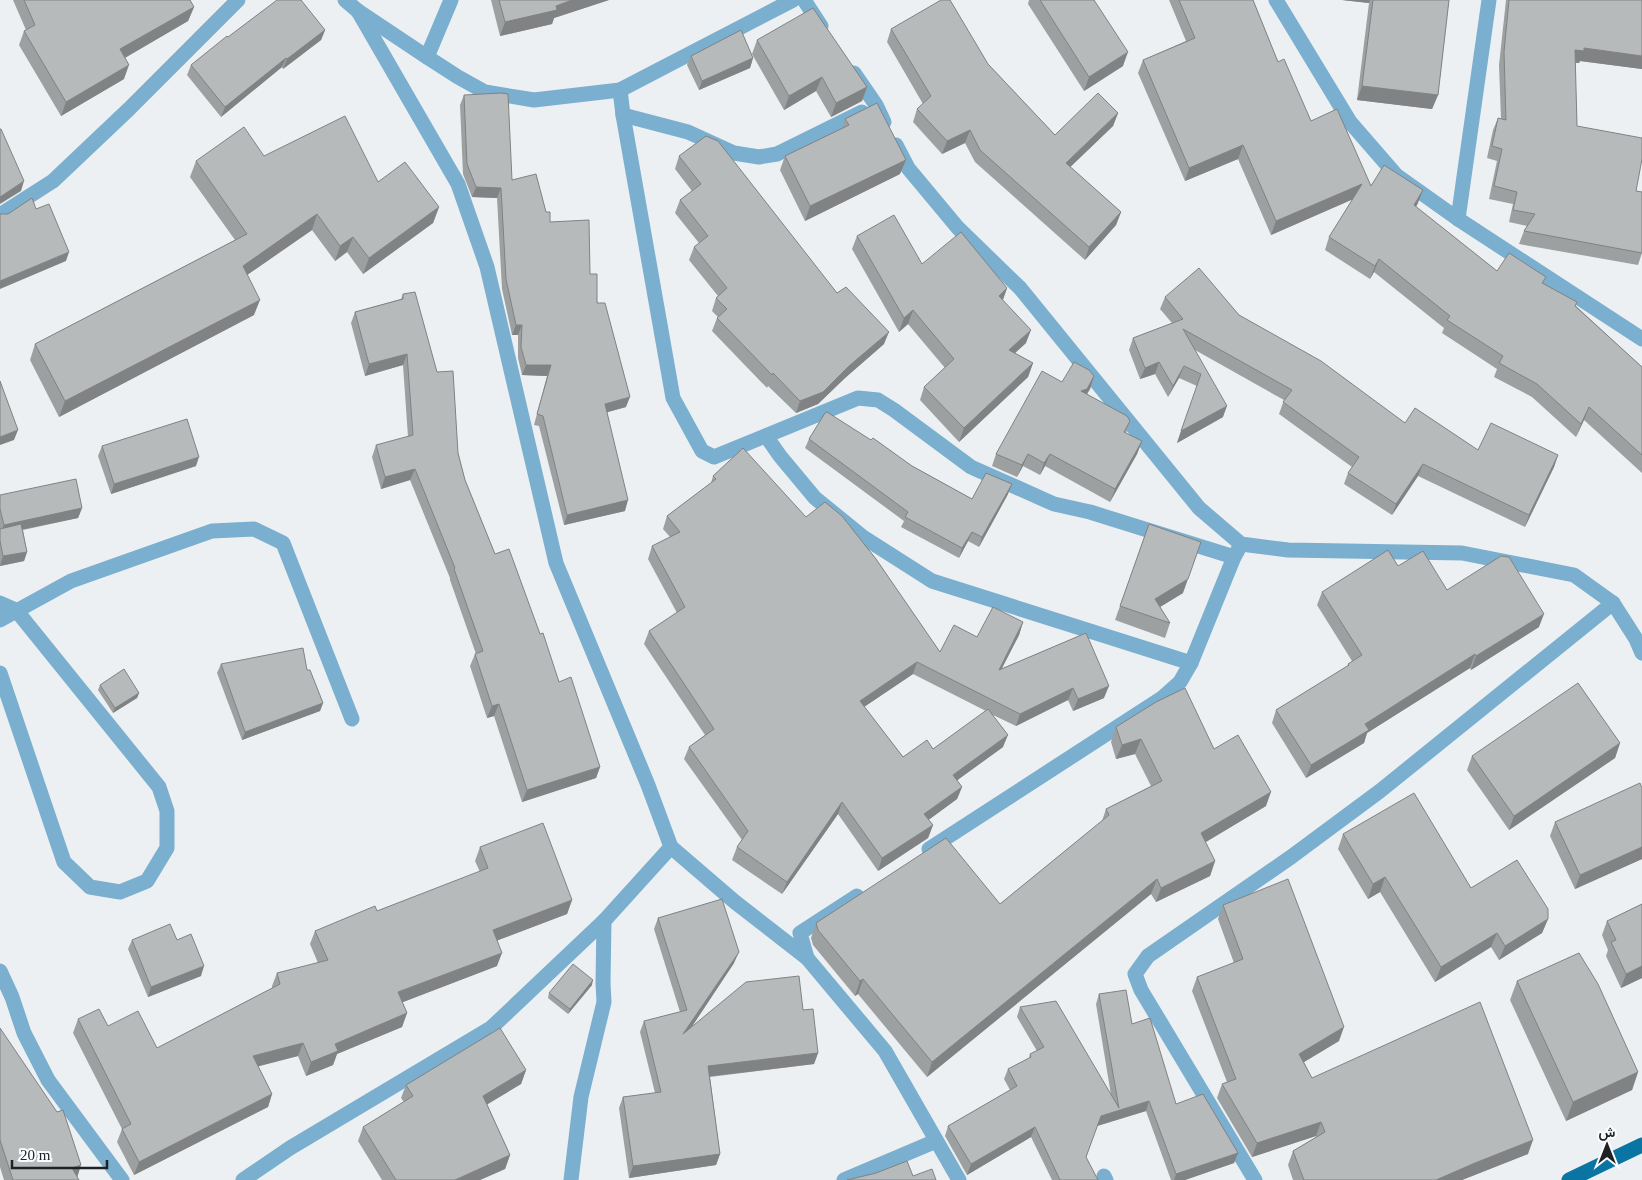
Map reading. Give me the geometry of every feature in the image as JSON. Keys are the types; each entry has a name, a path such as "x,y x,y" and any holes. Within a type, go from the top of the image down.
{"main road":[{"path":"1569,1180 1642,1145"}],"street":[{"path":"0,216 53,181 129,109 238,0"},
{"path":"345,0 358,11 485,92 534,100 620,90 793,0"},
{"path":"428,57 451,0"},
{"path":"804,0 832,40"},
{"path":"1276,0 1350,122 1396,175 1458,219 1642,339"},
{"path":"1458,219 1489,0"},
{"path":"358,11 458,184 487,267 556,564 648,785 671,846 735,902 807,958 885,1051 959,1180"},
{"path":"848,65 876,105 908,168 958,228 1020,288 1200,508 1238,551"},
{"path":"620,90 673,398 702,451 714,457 858,398 878,400 971,467 1054,504 1238,551 1462,553 1574,575 1613,603 1636,639 1642,653"},
{"path":"623,115 688,132 734,153 759,157 777,154 876,105"},
{"path":"766,436 815,498 863,537 932,582 1190,663"},
{"path":"0,620 71,582 212,531 254,529 283,543 352,719"},
{"path":"915,858 1162,698 1180,682 1238,551"},
{"path":"0,602 16,610 159,787 167,811 167,848 147,881 120,892 90,887 64,862 0,673"},
{"path":"1255,1180 1140,990 1135,974 1148,956 1283,862 1380,790 1613,603"},
{"path":"243,1180 290,1148 491,1028 604,921 671,846"},
{"path":"807,958 800,933 866,890"},
{"path":"571,1180 581,1097 604,1002 604,921"},
{"path":"0,972 12,997 24,1033 48,1080 122,1180"},
{"path":"844,1180 936,1141"}],"building":[{"path":"24,0 190,0 194,7 120,49 129,65 66,102 24,31 35,25"},
{"path":"277,0 301,0 325,30 286,58 225,107 191,65"},
{"path":"499,0 572,0 556,6 557,10 505,22"},
{"path":"941,0 950,0 988,64 1055,135 1098,93 1118,113 1066,163 1121,212 1089,247 980,150 970,130 947,141 917,109 931,96 891,29"},
{"path":"1040,0 1094,0 1128,52 1089,77"},
{"path":"1179,0 1253,0 1278,62 1284,59 1311,121 1337,109 1371,186 1384,165 1423,190 1414,205 1497,271 1509,253 1546,277 1542,283 1577,302 1575,306 1642,367 1642,455 1589,407 1581,424 1537,384 1499,363 1503,356 1447,320 1450,316 1379,259 1375,266 1329,237 1362,184 1276,221 1243,145 1189,168 1143,60 1195,38"},
{"path":"1373,0 1449,0 1438,95 1362,86"},
{"path":"1509,0 1642,0 1642,56 1584,48 1584,51 1575,50 1577,126 1642,138 1642,159 1636,191 1642,192 1642,253 1524,231 1535,214 1513,210 1517,192 1494,186 1502,149 1492,146 1498,118 1506,120 1504,52"},
{"path":"813,8 867,87 836,103 822,77 789,96 757,40"},
{"path":"741,30 753,58 702,81 691,56"},
{"path":"508,94 512,180 536,174 546,212 550,212 550,222 589,220 590,274 597,274 597,303 605,303 630,397 605,404 628,500 567,515 543,416 537,414 551,365 526,365 521,347 522,325 516,325 506,279 501,188 476,187 467,164 464,95"},
{"path":"877,103 906,160 810,206 785,156 849,125 845,119"},
{"path":"345,116 378,182 405,162 439,207 369,258 353,237 340,246 317,214 243,266 260,300 65,401 35,344 247,234 196,161 244,127 264,156"},
{"path":"0,129 24,181 0,197"},
{"path":"706,136 718,141 837,293 846,287 889,332 849,366 823,392 800,401 717,318 727,309 716,298 727,288 694,247 708,236 680,200 701,184 679,156"},
{"path":"32,198 36,209 49,204 69,252 0,281 0,214 8,214"},
{"path":"894,215 922,264 961,232 1007,288 999,296 1031,330 1009,350 1033,363 964,428 924,387 954,359 913,310 904,318 857,236"},
{"path":"1199,268 1239,315 1321,361 1405,423 1415,408 1478,450 1491,423 1558,455 1529,515 1423,464 1396,504 1348,473 1359,457 1283,402 1292,390 1183,329 1227,406 1181,431 1201,374 1184,366 1173,386 1159,362 1145,368 1133,338 1183,319 1165,297"},
{"path":"415,292 437,372 453,371 458,453 465,480 495,554 509,549 540,634 543,633 559,682 571,677 600,767 527,790 499,704 492,706 475,654 483,651 455,568 415,469 385,477 376,445 413,435 407,354 369,364 355,312 403,299 403,294"},
{"path":"1074,362 1089,370 1094,376 1087,389 1081,391 1127,416 1130,421 1124,432 1142,441 1115,489 1050,454 1044,463 1028,454 1022,465 996,454 1042,371 1062,382"},
{"path":"0,381 18,430 0,437"},
{"path":"827,412 871,440 873,438 912,466 972,499 986,473 1012,484 982,537 972,532 962,548 905,517 908,512 809,439"},
{"path":"187,419 199,457 114,484 102,446"},
{"path":"743,448 806,517 825,502 842,516 876,559 940,652 954,625 977,637 993,607 1023,622 999,670 1086,633 1109,686 1078,699 1073,688 1020,714 917,662 860,701 903,757 927,740 933,749 988,709 1008,735 953,775 962,787 924,814 933,825 882,858 842,802 787,882 737,847 748,831 689,747 714,729 649,631 685,607 652,546 680,532 667,516 716,479 713,476"},
{"path":"76,479 82,508 4,525 0,509 0,495"},
{"path":"21,524 27,552 3,556 0,529"},
{"path":"1149,524 1201,542 1188,579 1155,599 1170,623 1120,606"},
{"path":"1388,550 1398,566 1423,551 1447,590 1501,556 1509,557 1544,614 1476,656 1475,654 1365,724 1369,730 1311,765 1276,710 1362,655 1322,592"},
{"path":"303,648 307,670 310,670 323,703 245,732 221,664"},
{"path":"124,669 139,693 115,708 100,685"},
{"path":"1578,683 1620,743 1514,816 1472,756"},
{"path":"1185,688 1214,749 1238,735 1271,792 1201,833 1215,861 1161,888 1157,879 932,1062 863,979 860,981 818,930 816,923 946,838 1000,904 1109,815 1106,809 1162,781 1141,739 1122,745 1116,727 1156,702"},
{"path":"1640,783 1642,788 1642,847 1580,875 1555,822"},
{"path":"1414,793 1471,888 1517,860 1548,909 1548,919 1505,946 1497,933 1441,967 1385,877 1373,884 1343,834"},
{"path":"543,823 572,900 493,930 502,953 398,992 407,1013 335,1044 338,1051 311,1062 303,1043 253,1056 272,1094 139,1162 122,1129 131,1124 78,1019 99,1009 108,1026 138,1011 157,1048 280,984 277,973 328,960 315,931 375,906 377,911 488,868 480,847"},
{"path":"1288,879 1344,1027 1299,1054 1312,1078 1480,1002 1533,1140 1436,1180 1304,1180 1293,1151 1325,1132 1321,1122 1257,1143 1222,1084 1236,1079 1197,977 1243,959 1223,905"},
{"path":"722,899 739,952 683,1034 746,982 799,976 803,1010 813,1009 818,1053 708,1066 720,1154 633,1166 623,1097 661,1092 644,1021 687,1010 658,918"},
{"path":"1642,904 1642,966 1626,974 1611,942 1616,940 1607,921"},
{"path":"170,924 177,940 191,934 204,966 151,987 132,940"},
{"path":"1579,953 1598,984 1638,1072 1573,1102 1517,981"},
{"path":"573,964 593,980 570,1009 549,993"},
{"path":"1126,990 1132,1024 1150,1018 1176,1104 1203,1094 1238,1153 1176,1174 1149,1101 1101,1116 1086,1157 1098,1180 1060,1180 1035,1127 971,1164 948,1126 1017,1086 1008,1069 1031,1057 1030,1054 1044,1047 1020,1007 1056,1001 1119,1108 1099,994"},
{"path":"0,1028 57,1112 63,1110 81,1165 72,1168 79,1180 13,1180 0,1140"},
{"path":"500,1028 526,1070 483,1096 510,1155 455,1180 396,1180 363,1127 413,1096 406,1085"},
{"path":"907,1161 913,1176 932,1169 936,1180 847,1180 876,1173"}]}
